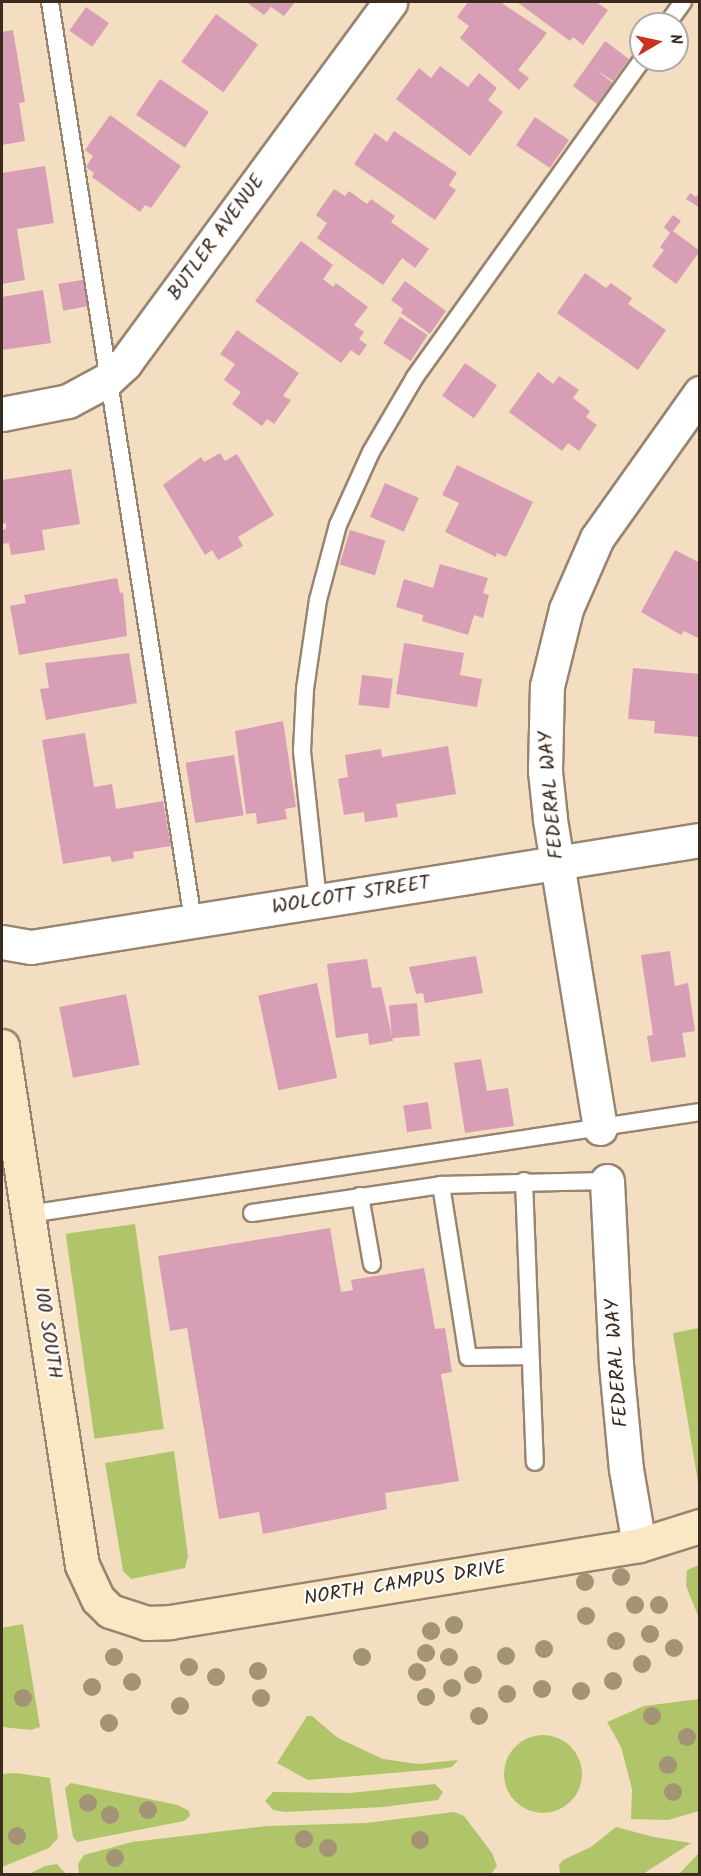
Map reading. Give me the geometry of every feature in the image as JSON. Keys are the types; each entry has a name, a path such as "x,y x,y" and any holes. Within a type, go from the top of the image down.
{"main road":[{"name":"100 SOUTH","path":"2,1046 82,1565 98,1599 110,1611"},
{"name":"NORTH CAMPUS DRIVE","path":"110,1611 146,1623 170,1622 639,1545 699,1526"}],"street":[{"name":"BUTLER AVENUE","path":"2,414 68,401 107,380 140,344 390,2"},
{"name":"FEDERAL WAY","path":"600,1128 550,818 544,725 547,686 566,609 597,538 699,393"},
{"name":"WOLCOTT STREET","path":"2,942 31,947 699,840"},
{"name":"FEDERAL WAY","path":"607,1181 618,1387 626,1469 639,1545"}],"lane":[{"path":"50,2 107,380 193,920"},
{"path":"318,901 311,856 303,730 318,600 338,525 371,452 415,377 633,72"},
{"path":"29,1214 435,1150 699,1112"},
{"path":"252,1213 441,1185 524,1181 607,1181"},
{"path":"524,1181 529,1356 535,1462"},
{"path":"441,1185 468,1357 529,1356"},
{"path":"360,1196 372,1264"}],"green space":[{"path":"135,1224 164,1429 94,1439 66,1234"},
{"path":"699,1328 700,1488 673,1333"},
{"path":"174,1451 188,1556 185,1568 131,1579 123,1571 105,1463"},
{"path":"699,1565 699,1618 686,1586 687,1570"},
{"path":"23,1624 40,1727 31,1730 2,1727 2,1628"},
{"path":"699,1699 699,1811 668,1820 631,1819 632,1789 621,1747 607,1722 644,1706"},
{"path":"307,1716 312,1716 338,1738 383,1759 418,1764 458,1760 452,1767 440,1769 308,1780 277,1763"},
{"path":"535,1735 551,1735 565,1741 576,1752 582,1766 582,1782 576,1796 565,1807 551,1813 535,1813 521,1807 510,1796 504,1782 504,1766 510,1752 521,1741"},
{"path":"16,1773 50,1778 58,1838 49,1848 2,1867 2,1774"},
{"path":"71,1783 178,1805 189,1811 190,1816 184,1821 77,1842 73,1837 65,1788"},
{"path":"435,1784 443,1792 438,1800 383,1807 285,1812 273,1810 265,1801 273,1792 350,1793"},
{"path":"454,1812 464,1816 492,1853 497,1866 491,1874 79,1874 78,1864 84,1855 132,1842 267,1826 366,1823"},
{"path":"616,1827 654,1837 691,1843 643,1874 560,1874 559,1865 563,1860 591,1847"},
{"path":"699,1853 699,1874 679,1874"},
{"path":"57,1864 66,1874 29,1874 45,1866"}],"building":[{"path":"246,2 295,2 284,16 271,7 264,15"},
{"path":"468,2 500,2 547,33 518,70 529,78 519,90 460,38 469,26 457,17"},
{"path":"517,2 596,2 608,10 583,45 573,37 570,41"},
{"path":"86,7 109,23 92,47 69,31"},
{"path":"216,14 258,45 223,92 181,62"},
{"path":"13,30 25,102 19,103 25,141 2,145 2,32"},
{"path":"605,41 629,59 613,81 595,69 613,83 597,104 573,86"},
{"path":"440,66 468,87 479,73 497,88 488,100 503,112 470,156 396,99 419,68 431,78"},
{"path":"160,79 209,112 185,148 136,115"},
{"path":"110,115 181,166 151,208 145,205 140,212 92,177 94,173 86,167 93,156 85,150"},
{"path":"535,117 569,140 550,168 516,145"},
{"path":"394,131 457,173 449,185 456,190 435,220 354,164 375,133 387,142"},
{"path":"45,166 54,223 17,229 25,280 2,284 2,173"},
{"path":"334,189 345,196 349,191 367,204 371,199 395,216 391,222 429,249 415,268 402,258 383,285 317,238 327,223 316,215"},
{"path":"700,192 700,208 686,199 690,193 696,197"},
{"path":"673,215 681,221 673,231 700,251 676,284 652,266 664,250 660,247 670,233 664,227"},
{"path":"301,241 333,265 323,279 333,287 336,283 368,307 354,325 364,332 359,339 367,345 359,356 351,350 341,363 255,301"},
{"path":"585,273 606,288 611,283 632,298 628,304 666,330 638,370 557,313"},
{"path":"87,279 92,306 63,311 58,284"},
{"path":"405,281 446,311 430,334 401,313 403,309 391,300"},
{"path":"43,290 51,343 2,350 2,297"},
{"path":"400,317 428,335 411,361 383,343"},
{"path":"237,330 299,373 283,396 291,400 274,424 267,419 262,426 232,404 241,392 224,380 235,364 220,354"},
{"path":"465,363 497,385 474,418 442,396"},
{"path":"538,372 553,384 559,376 579,390 573,398 590,411 586,417 597,425 579,451 568,443 562,451 509,412"},
{"path":"220,453 225,461 237,454 274,515 238,537 243,546 218,560 212,550 205,555 163,485 201,457 204,462"},
{"path":"457,465 533,502 506,557 497,553 496,557 445,532 459,503 442,495"},
{"path":"71,469 80,524 42,530 45,550 11,555 9,543 2,544 2,530 6,529 6,523 2,524 2,480"},
{"path":"385,483 419,498 404,532 370,517"},
{"path":"350,530 385,541 375,575 339,564"},
{"path":"675,550 700,563 700,639 684,631 681,635 641,612"},
{"path":"440,564 488,578 483,593 489,595 483,618 474,615 468,635 422,621 423,615 396,607 404,579 433,588"},
{"path":"117,578 120,593 123,592 127,636 19,655 10,606 26,603 24,595"},
{"path":"404,643 464,653 460,675 482,679 477,707 396,694"},
{"path":"129,653 137,703 46,720 40,689 49,688 45,663"},
{"path":"633,668 700,674 700,737 654,733 655,721 628,719"},
{"path":"362,675 393,679 389,709 358,705"},
{"path":"283,721 296,807 285,809 287,819 257,824 256,813 246,814 235,731"},
{"path":"85,733 94,787 112,784 116,809 163,801 171,846 133,852 134,858 112,862 110,856 63,864 42,740"},
{"path":"448,746 456,794 396,804 398,817 365,822 364,812 344,815 338,779 348,777 345,755 381,749 382,757"},
{"path":"234,755 244,815 195,823 186,763"},
{"path":"670,951 675,986 688,983 695,1031 682,1033 686,1057 651,1062 647,1036 653,1035 641,955"},
{"path":"476,956 483,993 425,1003 423,993 416,994 409,967"},
{"path":"367,959 372,988 381,987 393,1041 369,1045 368,1033 336,1038 327,964"},
{"path":"317,983 337,1078 278,1090 258,995"},
{"path":"126,994 140,1065 73,1078 59,1007"},
{"path":"417,1003 420,1036 392,1038 389,1005"},
{"path":"481,1059 487,1091 508,1088 514,1126 465,1133 454,1063"},
{"path":"428,1102 432,1129 407,1132 403,1105"},
{"path":"330,1228 341,1292 353,1290 351,1280 424,1268 435,1329 445,1328 452,1372 441,1374 459,1481 385,1493 387,1509 263,1534 259,1512 219,1519 187,1328 170,1331 158,1256"}]}
